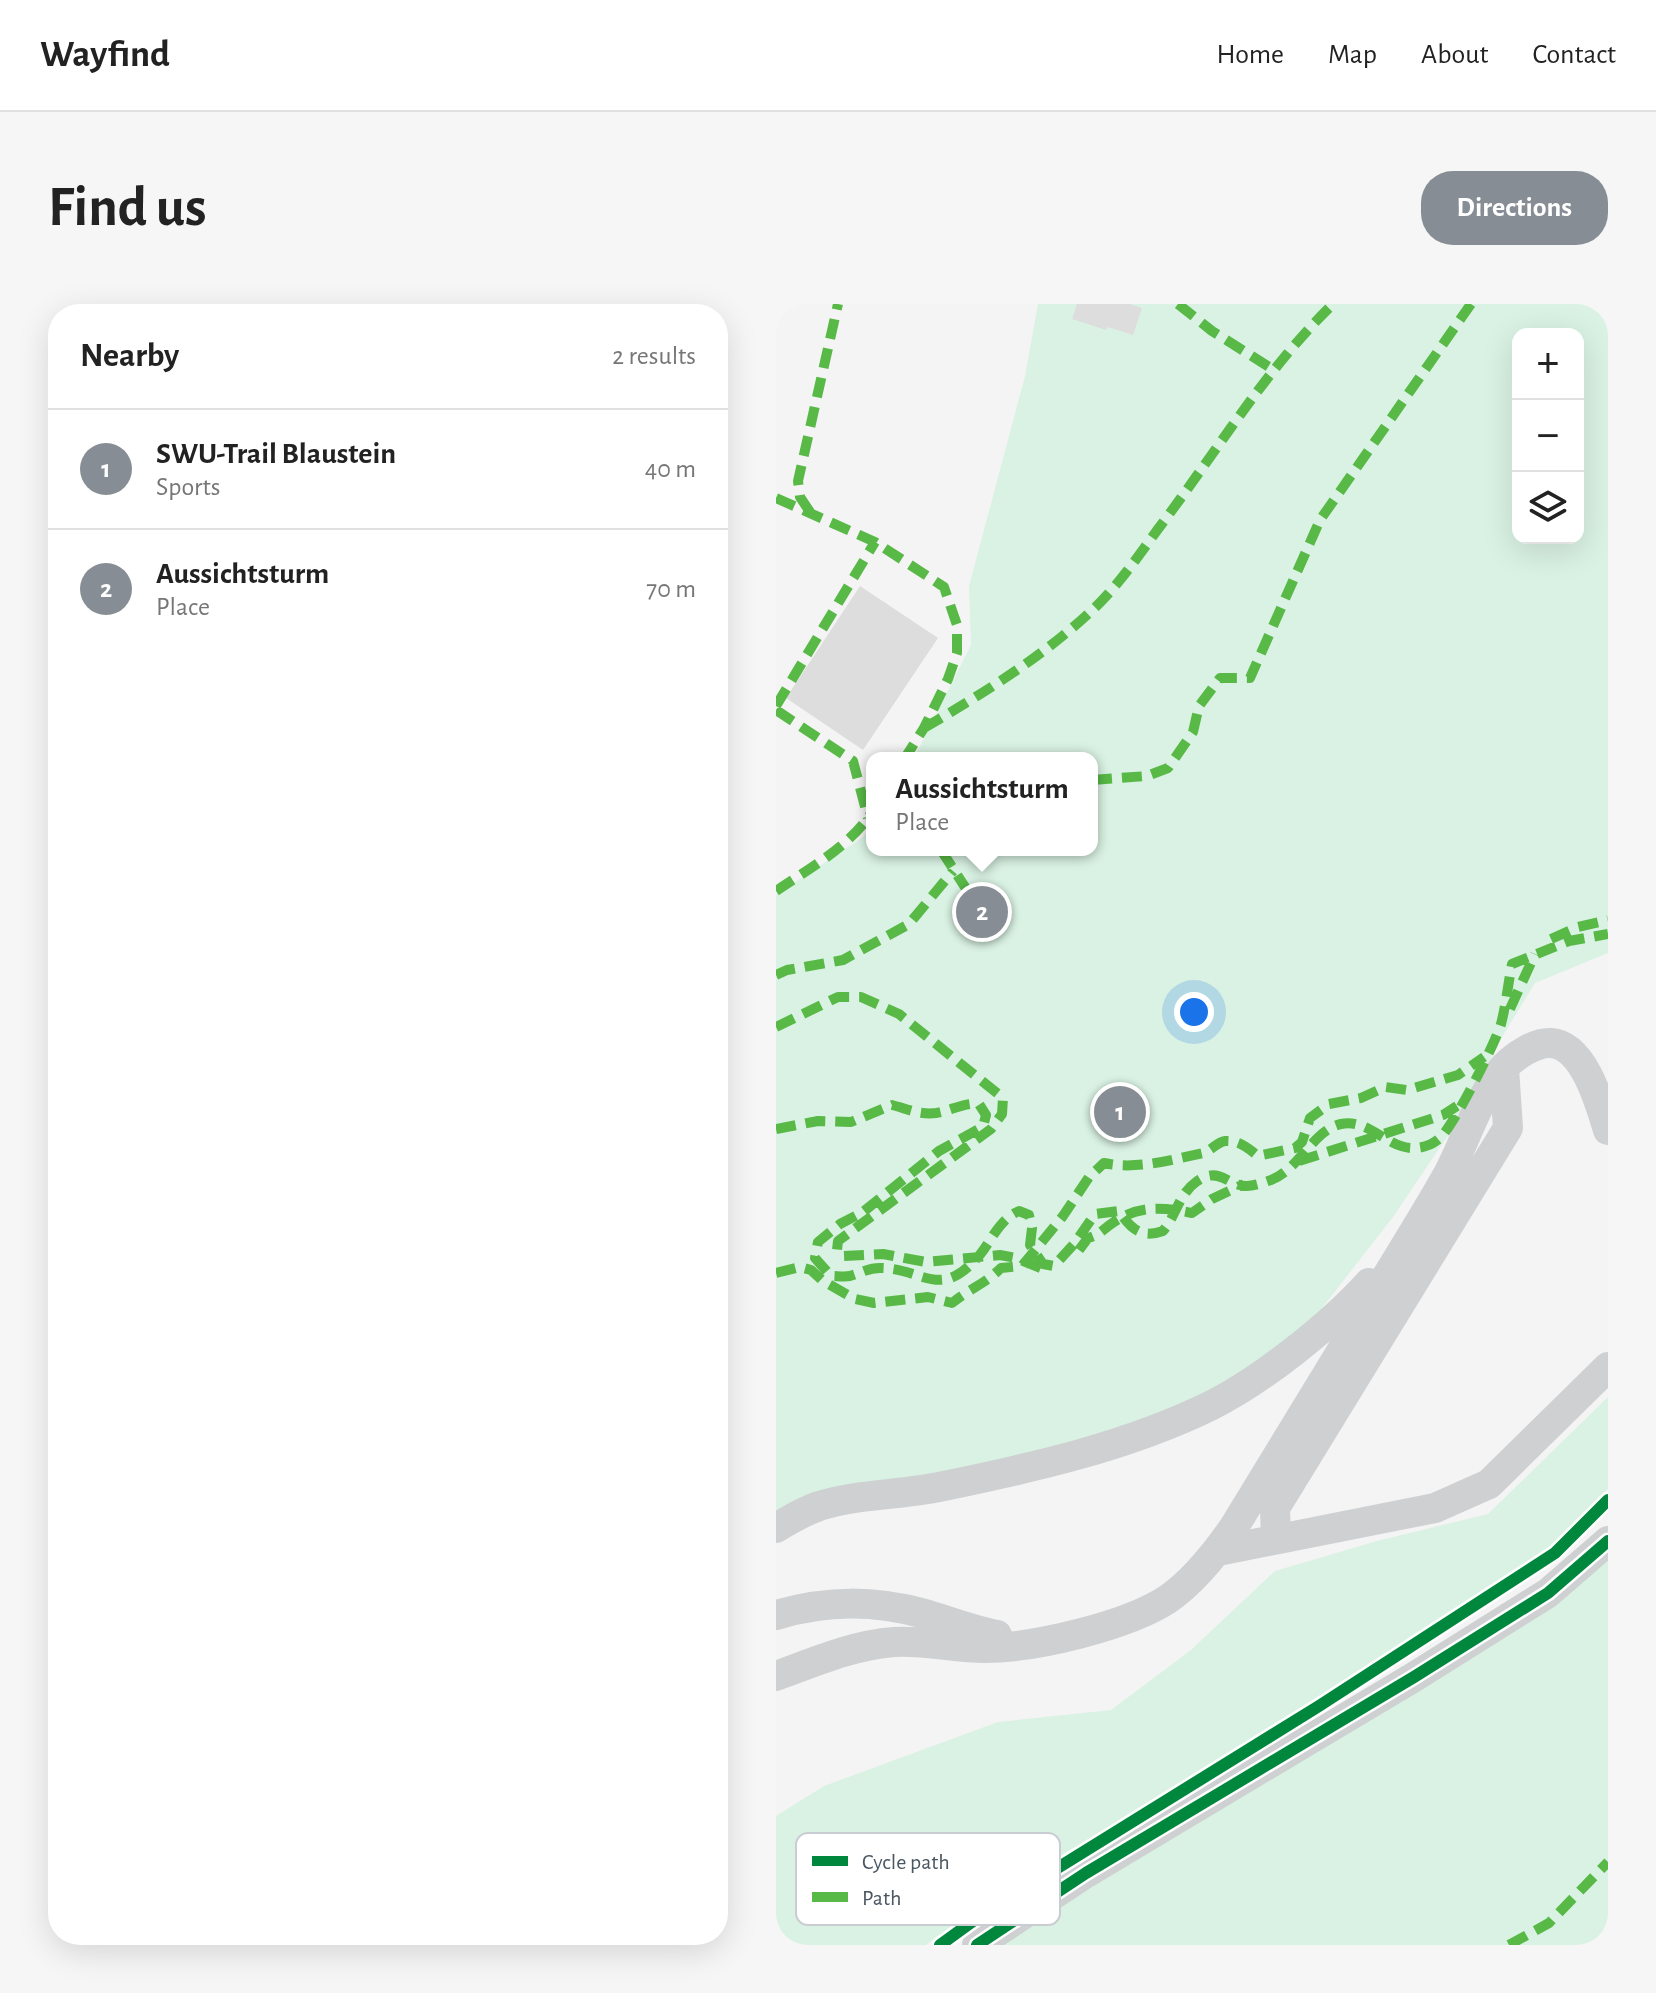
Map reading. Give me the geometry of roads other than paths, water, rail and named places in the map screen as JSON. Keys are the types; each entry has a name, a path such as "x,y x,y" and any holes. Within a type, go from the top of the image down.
{"street":[{"path":"776,1676 860,1648 895,1642 987,1648 1051,1639 1139,1613 1168,1599 1218,1551 1448,1175 1488,1090 1504,1068 1518,1055 1535,1046 1550,1043 1565,1047 1578,1060 1591,1082 1608,1130"},
{"path":"1276,1539 1275,1508 1508,1128 1504,1068"},
{"path":"776,1528 819,1506 903,1494 1018,1469 1133,1437 1201,1410 1244,1385 1319,1331 1408,1240"},
{"path":"1218,1551 1435,1508 1489,1484 1608,1367"},
{"path":"1060,1890 1548,1593 1608,1541"},
{"path":"776,1615 834,1602 859,1602 901,1608 992,1634 1019,1639 1051,1639"},
{"path":"977,1945 1007,1925"}],"place":[{"name":"Aussichtsturm","path":"982,912"},
{"name":"SWU-Trail Blaustein","path":"1120,1112"}]}
